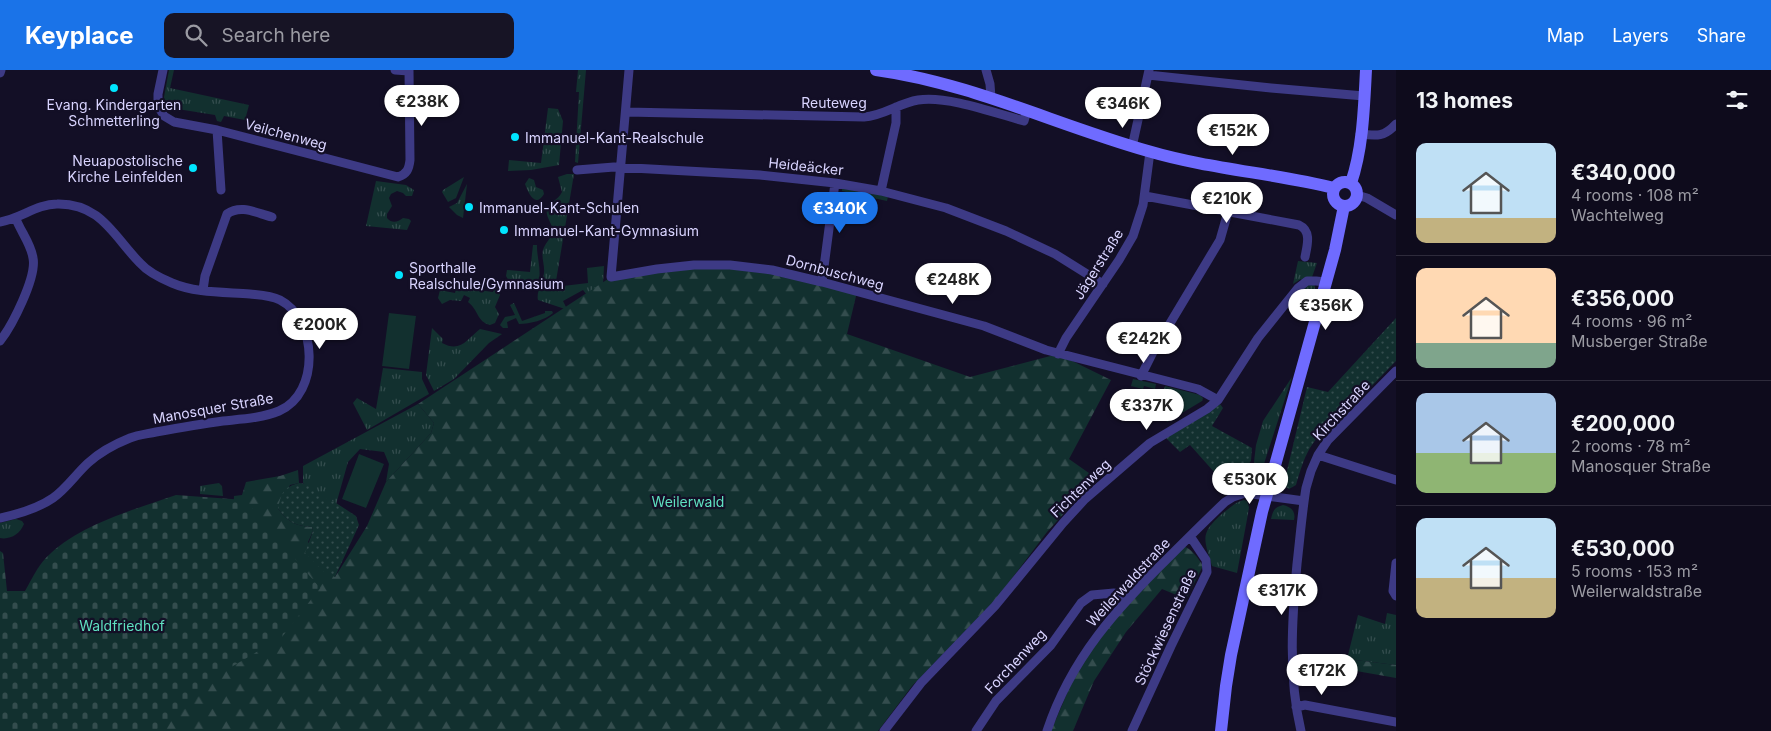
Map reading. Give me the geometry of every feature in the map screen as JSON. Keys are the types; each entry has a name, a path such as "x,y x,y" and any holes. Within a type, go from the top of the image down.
{"main road":[{"path":"876,70 916,77 991,98 1150,152 1208,166 1334,188"},
{"path":"1351,183 1360,134 1366,70"},
{"path":"1347,181 1351,183 1356,188 1357,195 1351,204 1344,206 1336,202 1333,198 1334,188 1339,182 1347,181"},
{"path":"1221,731 1231,655 1266,495 1335,250 1344,206"}],"street":[{"name":"Veilchenweg","path":"163,70 158,94 158,106 161,112 174,122 217,130 398,177 406,173 410,160 409,71"},
{"path":"395,70 409,71"},
{"path":"622,167 630,70"},
{"path":"986,70 991,98"},
{"path":"1132,147 1148,72 1270,88 1364,96"},
{"name":"Reuteweg","path":"627,112 864,117 878,115 916,100 936,99 1024,121 1027,110"},
{"path":"881,191 896,123 896,107"},
{"path":"1360,134 1382,135 1390,131 1396,124"},
{"path":"217,130 221,190"},
{"name":"Jägerstraße","path":"1058,354 1066,338 1133,236 1145,196 1150,152"},
{"name":"Heideäcker","path":"576,170 622,167 780,176 881,191 946,208 1006,231 1055,254 1103,284"},
{"name":"Dornbuschweg","path":"622,167 611,277 657,269 711,264 756,268 822,282 984,326 1058,354 1198,390 1218,400"},
{"path":"822,282 835,183"},
{"path":"1357,195 1367,198 1396,215"},
{"path":"1145,196 1303,227 1306,229 1308,238 1305,257"},
{"name":"Manosquer Straße","path":"0,222 49,205 74,205 96,214 105,221 148,271 176,285 204,290 268,295 289,305 296,312 304,328 308,353 308,371 300,390 291,404 280,410 265,415 132,437 110,446 92,460 51,499 25,512 0,518"},
{"path":"204,290 205,276 227,214 240,208 272,217"},
{"path":"1141,376 1154,350 1220,240 1228,212"},
{"path":"0,341 16,314 34,263 30,246 16,218"},
{"name":"Fichtenweg","path":"884,731 921,682 999,602 1058,528 1085,499 1150,443 1207,409 1218,400 1266,326 1292,294 1307,281 1326,282"},
{"name":"Kirchstraße","path":"1301,731 1296,707 1293,646 1294,595 1304,500 1310,471 1328,440 1392,383 1396,371"},
{"path":"1318,455 1396,480"},
{"name":"Weilerwaldstraße","path":"1048,731 1057,705 1078,663 1100,632 1128,598 1232,497 1245,493 1304,500"},
{"name":"Stöckwiesenstraße","path":"1132,731 1207,572 1206,560 1190,536"},
{"path":"1394,594 1396,563"},
{"name":"Forchenweg","path":"976,731 1001,696 1051,645 1081,603 1092,596 1114,593 1128,598"},
{"path":"1296,707 1305,705 1396,722"}],"green space":[{"path":"169,70 174,70 170,88 249,105 245,120 224,116 221,122 217,121 215,115 165,107 164,97"},
{"path":"578,70 586,70 578,163 575,162 579,92 576,92"},
{"path":"548,108 558,109 563,121 559,165 531,170 508,171 509,160 541,163"},
{"path":"574,174 555,287 588,283 587,268 604,266 603,285 587,295 583,290 563,301 565,309 538,300 538,297 544,273 543,250 552,232 547,209 562,192 558,177"},
{"path":"464,177 456,198 448,202 442,192 443,190"},
{"path":"529,178 534,180 536,187 543,190 544,194 538,200 532,198 526,187 525,184"},
{"path":"376,181 406,185 414,190 412,196 406,196 397,191 391,194 389,198 392,206 387,214 387,218 393,222 403,218 409,219 411,221 407,230 366,226"},
{"path":"467,184 463,218 449,207 457,203"},
{"path":"842,188 888,196 887,201 842,191"},
{"path":"533,245 537,245 540,270 538,282 530,290 524,285 509,281 506,276 507,270 530,272"},
{"path":"1298,261 1317,263 1311,280 1315,286 1313,301 1295,296 1303,287 1301,279 1293,284"},
{"name":"Weilerwald","path":"730,265 857,292 847,334 970,377 1058,354 1111,380 1069,459 1096,478 1047,532 997,598 912,686 878,731 94,731 230,593 234,496 242,495 246,482 280,476 298,470 299,483 290,485 278,509 293,523 312,527 313,531 308,542 335,577 367,526 386,482 431,433 434,423 418,404 611,277"},
{"path":"456,287 493,292 494,288 499,290 500,295 495,307 499,314 495,323 490,325 482,321 468,302 470,298 464,295 461,301 450,300 442,304 438,298 440,290 455,293"},
{"path":"514,303 522,321 545,313 545,311 552,311 553,313 542,320 528,323 519,324 516,318 507,322 508,328 503,328 500,325 505,317 515,315 510,305"},
{"path":"389,313 416,316 409,369 382,366"},
{"path":"1396,318 1396,361 1330,429 1317,439 1307,453 1296,485 1289,489 1284,483 1307,387 1328,392"},
{"path":"432,328 443,339 442,343 449,346 463,344 480,329 502,334 489,343 454,379 434,391 426,375"},
{"path":"383,368 422,372 422,379 429,394 367,430 353,403 357,398 376,409"},
{"path":"1292,377 1262,470 1260,470 1254,462 1256,445 1263,421"},
{"path":"1133,379 1156,384 1155,389 1144,386 1143,389 1131,386"},
{"path":"1165,386 1200,395 1203,398 1202,401 1167,422 1160,411 1164,408 1160,401"},
{"path":"418,404 434,423 431,433 386,482 389,464 384,452 360,449 348,462 335,508 303,483 303,466"},
{"path":"1220,404 1223,408 1212,426 1252,448 1251,461 1232,484 1223,482 1190,445 1180,452 1164,436"},
{"path":"359,454 384,464 366,508 342,499"},
{"path":"1251,465 1256,478 1238,483"},
{"path":"219,483 222,486 223,496 200,494 200,486"},
{"path":"299,483 307,484 324,498 333,501 356,516 359,525 335,577 325,573 305,553 313,531 312,527 301,526 293,522 278,509 280,499 286,489"},
{"name":"Waldfriedhof","path":"176,495 245,500 320,588 282,637 211,679 155,731 0,731 0,551 3,553 7,591 25,591 43,561 78,534 110,518"},
{"path":"1244,500 1247,501 1249,507 1237,573 1212,566 1207,549 1207,532 1215,520 1223,513"},
{"path":"1283,505 1292,510 1294,520 1271,519 1275,509"},
{"path":"16,519 24,524 20,531 11,537 0,538 0,523"},
{"path":"1183,546 1192,551 1203,566 1186,599 1162,589 1126,632 1094,681 1073,731 1051,731 1077,670 1115,619"},
{"path":"1387,613 1396,615 1396,665 1347,659 1358,615 1385,624"},
{"path":"1347,659 1396,665 1396,678 1345,669"}],"place":[{"name":"Evang. Kindergarten Schmetterling","path":"114,88"},
{"name":"Immanuel-Kant-Realschule","path":"515,137"},
{"name":"Neuapostolische Kirche Leinfelden","path":"193,168"},
{"name":"Immanuel-Kant-Schulen","path":"469,207"},
{"name":"Immanuel-Kant-Gymnasium","path":"504,230"},
{"name":"Sporthalle Realschule/Gymnasium","path":"399,275"}]}
